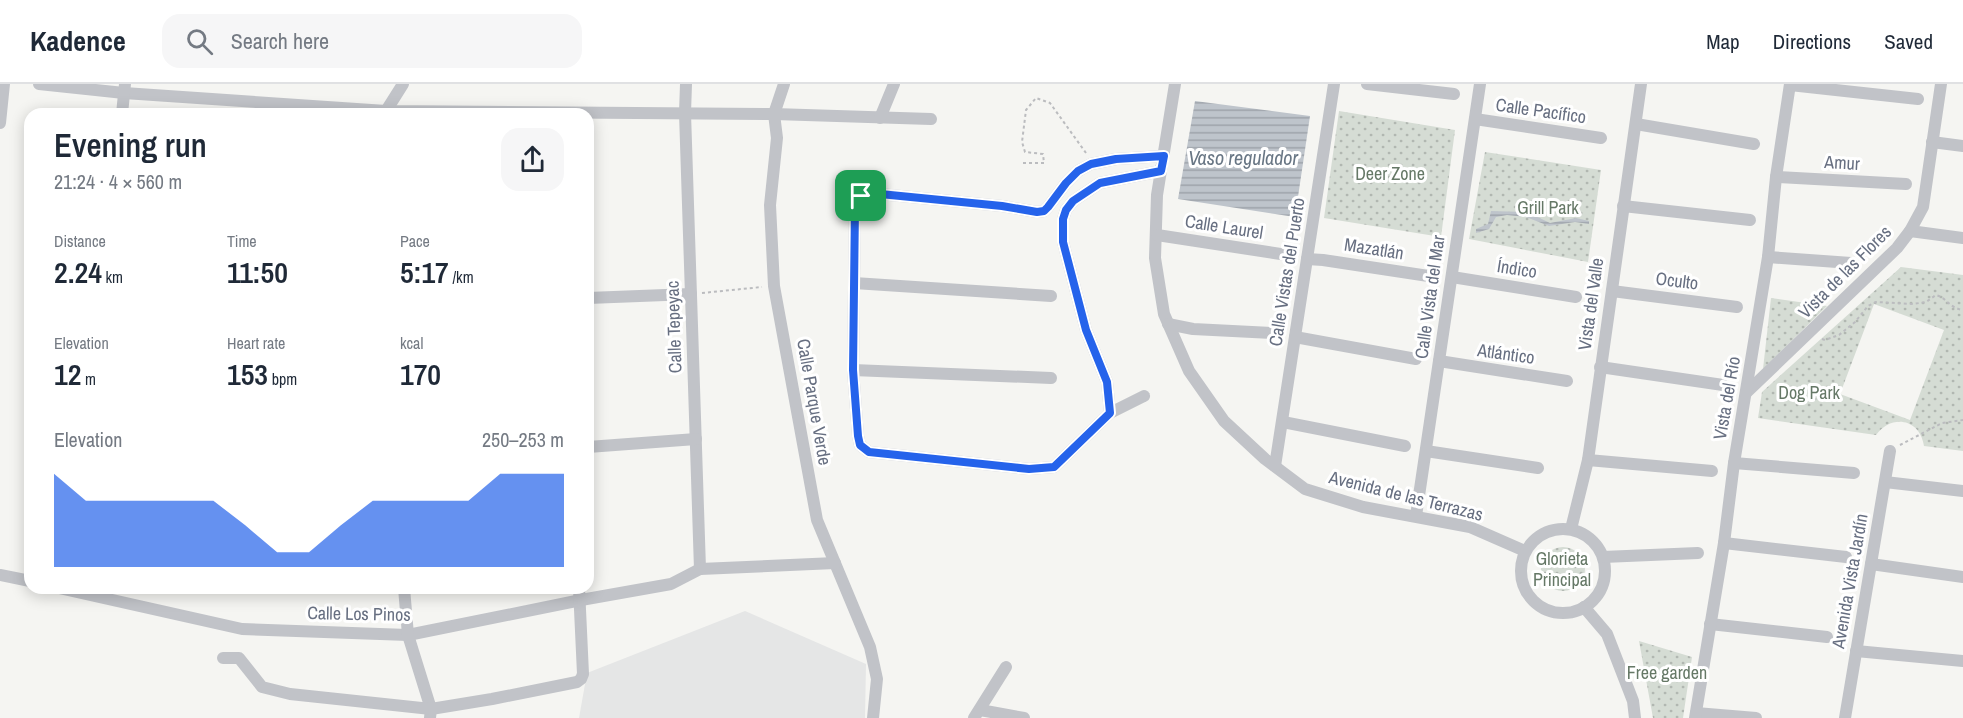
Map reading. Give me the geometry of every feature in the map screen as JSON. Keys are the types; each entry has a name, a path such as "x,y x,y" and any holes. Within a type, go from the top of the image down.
{"street":[{"path":"0,123 4,84"},
{"path":"39,84 125,88 352,108"},
{"path":"388,108 403,84"},
{"name":"Calle Tepeyac","path":"686,84 685,113 700,569"},
{"name":"Calle Parque Verde","path":"784,84 774,114 777,138 770,205 774,286 817,520 870,647 877,679 873,718"},
{"path":"880,118 894,84"},
{"name":"Avenida de las Terrazas","path":"1175,84 1157,195 1155,258 1164,314 1168,324 1189,371 1224,421 1305,489 1363,507 1470,527 1525,551"},
{"name":"Calle Vistas del Puerto","path":"1275,466 1334,84"},
{"path":"1367,84 1454,94"},
{"name":"Calle Vista del Mar","path":"1416,516 1480,84"},
{"name":"Vista del Valle","path":"1571,529 1587,460 1641,84"},
{"path":"1790,84 1918,99"},
{"name":"Vista del Río","path":"1696,716 1768,257 1776,177 1790,84"},
{"name":"Vista de las Flores","path":"1746,393 1897,248 1910,231 1923,207 1941,84"},
{"path":"123,108 125,88"},
{"path":"594,113 774,114 931,119"},
{"name":"Calle Pacífico","path":"1475,119 1601,138"},
{"path":"1636,124 1754,144"},
{"path":"1932,142 1963,146"},
{"path":"1144,396 1110,413 1054,467 1029,469 869,452 860,445 858,436 853,370 855,207 861,196 870,193 1044,211 1078,171 1091,164 1116,159 1164,156"},
{"path":"1110,413 1107,382 1086,330 1063,242 1063,219 1073,201 1100,183 1161,171"},
{"name":"Amur","path":"1776,177 1906,184"},
{"path":"1623,206 1750,220"},
{"path":"1910,231 1963,238"},
{"name":"Calle Laurel","path":"1157,235 1287,255"},
{"path":"1768,257 1851,263"},
{"name":"Mazatlán","path":"1307,259 1435,277"},
{"name":"Índico","path":"1452,277 1576,297"},
{"path":"854,283 1051,296"},
{"name":"Oculto","path":"1612,291 1737,307"},
{"path":"594,298 691,294"},
{"path":"1168,324 1193,329 1272,333"},
{"path":"1296,337 1416,358"},
{"name":"Atlántico","path":"1439,362 1567,381"},
{"path":"1600,367 1723,385"},
{"path":"853,370 1051,378"},
{"path":"1283,422 1406,446"},
{"path":"594,447 696,439"},
{"path":"1426,451 1538,468"},
{"name":"Avenida Vista Jardín","path":"1845,718 1890,451"},
{"path":"1587,460 1712,471"},
{"path":"1734,464 1854,473"},
{"path":"1885,482 1963,491"},
{"path":"1558,528 1571,529 1585,534 1596,544 1603,557 1605,571 1603,585 1596,598 1584,607 1572,612 1558,613 1533,602 1525,591 1520,564 1533,540 1544,532 1558,528"},
{"path":"1724,543 1846,557"},
{"path":"1603,557 1698,553"},
{"name":"Calle Los Pinos","path":"594,592 671,584 700,569 835,563"},
{"path":"1871,564 1963,577"},
{"path":"0,575 24,580"},
{"name":"Calle Los Pinos","path":"86,594 242,629 408,635 580,594"},
{"path":"405,594 408,635 430,714"},
{"path":"223,658 239,658 262,687 290,694 430,714 576,682 580,679 583,675 580,594"},
{"path":"1584,607 1607,634 1633,701 1635,718"},
{"path":"1710,624 1827,636"},
{"path":"1856,651 1963,661"},
{"path":"1006,667 977,714 1023,718"},
{"path":"1696,716 1756,718"}],"path":[{"path":"1023,163 1044,163 1043,154 1025,152 1022,142 1026,110 1036,98 1050,103 1080,144 1091,164"},
{"path":"691,294 774,286"},
{"path":"1808,333 1825,340 1839,335 1855,322 1868,306 1876,302 1913,304 1926,302 1936,295 1941,296 1955,309 1963,310"},
{"path":"1890,451 1942,423 1963,420"}],"shaded area":[{"path":"745,611 866,664 865,718 579,718 587,673"}],"green space":[{"name":"Deer Zone","path":"1339,111 1455,130 1441,237 1324,218"},
{"name":"Grill Park","path":"1485,152 1601,170 1588,262 1469,239"},
{"name":"Dog Park","path":"1901,267 1963,275 1963,451 1924,446 1917,430 1904,422 1889,424 1876,435 1758,418 1762,392","holes":["1874,304 1944,330 1910,420 1840,394"]},
{"path":"1771,298 1827,306 1763,369"},
{"name":"Glorieta Principal","path":"1563,547 1579,553 1585,569 1579,585 1563,591 1547,585 1541,569 1547,553"},
{"name":"Free garden","path":"1639,641 1692,657 1683,718 1653,718"}],"water":[{"name":"Vaso regulador","path":"1195,101 1310,116 1295,217 1178,199"},
{"path":"1491,211 1527,212 1550,223 1576,218 1589,221 1589,224 1575,222 1549,226 1526,217 1507,215 1496,217 1489,229 1476,233 1476,229 1488,224"}],"route":[{"path":"1164,156 1161,171 1100,183 1081,194 1066,210 1063,219 1063,242 1086,330 1107,382 1110,413 1054,467 1029,469 869,452 860,445 853,370 855,207 861,196 870,193 1002,206 1037,212 1044,211 1066,183 1078,171 1091,164 1116,159 1164,156"}]}
